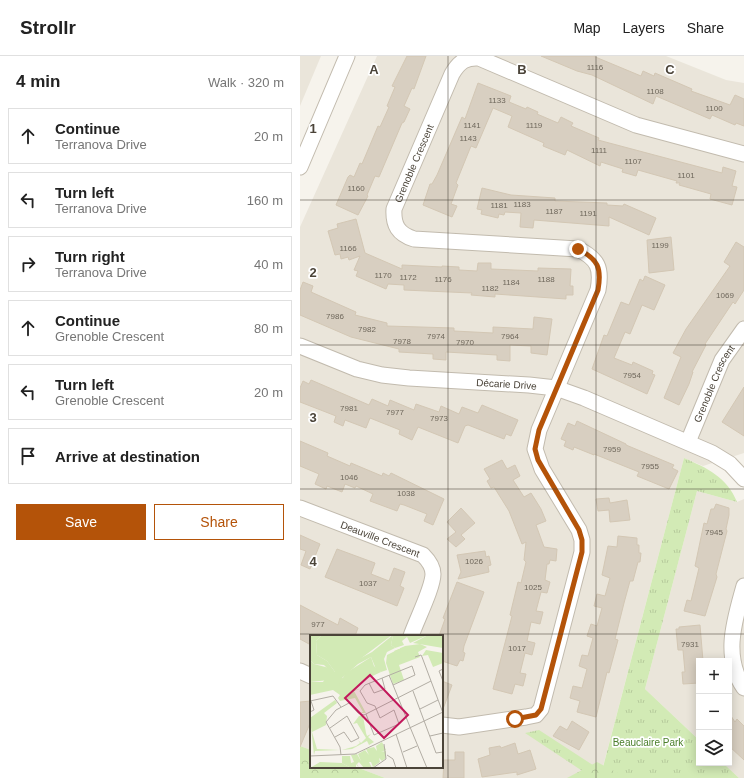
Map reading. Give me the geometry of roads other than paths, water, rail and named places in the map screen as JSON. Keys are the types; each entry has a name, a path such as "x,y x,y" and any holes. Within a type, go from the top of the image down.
{"street":[{"path":"300,167 347,56"},
{"name":"Grenoble Crescent","path":"443,725 458,727 526,717 536,715 541,709 578,567 582,540 579,530 542,469 535,449 539,430 598,290 600,278 598,266 590,255 578,249 414,240 405,236 398,230 393,220 394,209 456,66 463,60 479,58 636,125 744,154"},
{"name":"Grenoble Crescent","path":"688,442 722,360 744,329"},
{"name":"Décarie Drive","path":"300,346 358,369 382,375 556,388 584,398 712,453 730,464 744,479"},
{"name":"Deauville Crescent","path":"300,508 423,555 432,567 432,580 410,635"},
{"path":"744,586 733,630 731,651 736,673 744,688"},
{"path":"300,672 310,676"}],"park label":[{"name":"Beauclaire Park","path":"648,742"}]}
